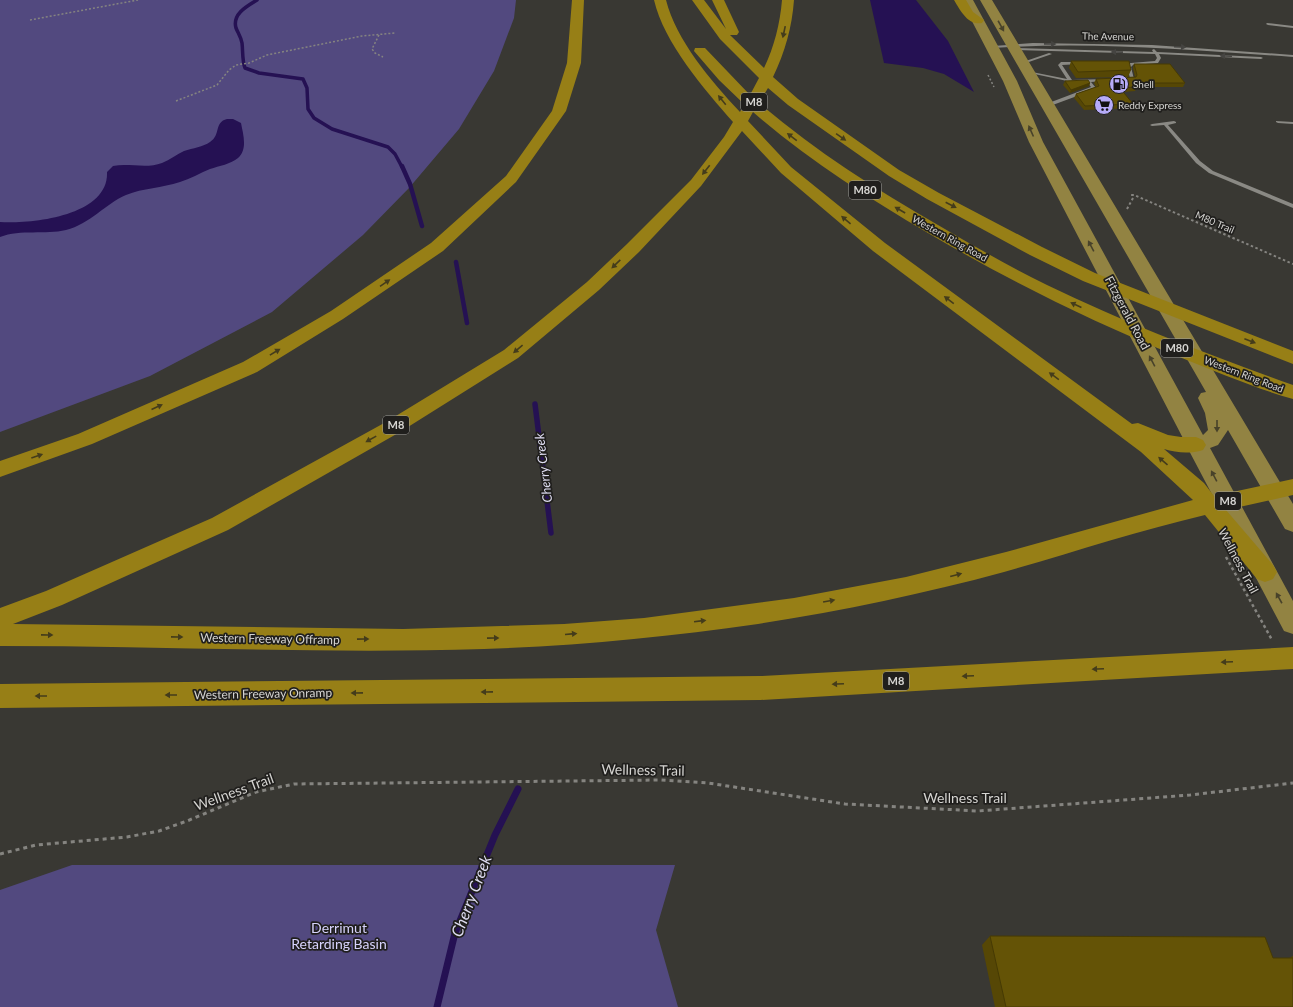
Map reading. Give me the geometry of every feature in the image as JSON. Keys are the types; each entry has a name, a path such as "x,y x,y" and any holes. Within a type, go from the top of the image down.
{"highway":[{"path":"0,469 85,439 250,367 337,315 437,247 511,179 559,111 574,63 578,0"},
{"path":"660,0 663,12 678,42 722,101 786,170 879,247 1148,447 1196,489 1265,572"},
{"name":"Western Ring Road","path":"664,0 690,40 707,60 744,96 811,151 868,191 968,250 1057,296 1111,321 1242,374 1293,392"},
{"name":"M80","path":"698,0 724,36 757,67 776,88 793,102 894,174 1036,251 1089,277 1293,358"},
{"path":"718,0 738,43 757,67"},
{"name":"M8","path":"3,630 54,598 220,524 393,427 511,354 593,286 696,184 730,139 752,106 774,63 782,38 787,15 788,0"},
{"path":"960,0 969,14 978,20"},
{"path":"1085,399 1139,431 1155,438 1180,446 1196,445"},
{"name":"Western Freeway Offramp","path":"3,630 314,640 532,637 643,628 715,619 883,592 1071,544 1163,516 1293,487"},
{"name":"Western Freeway Onramp","path":"0,696 760,688 1278,654"}],"main road":[{"name":"Fitzgerald Road","path":"967,0 1010,81 1036,142 1196,445 1293,624"},
{"path":"986,0 1293,523"},
{"path":"1049,106 1070,156 1215,413 1218,431 1211,440 1196,445"}],"street":[{"path":"1268,24 1293,27"},
{"name":"The Avenue","path":"1013,47 1032,44 1152,46 1293,56"},
{"path":"1116,64 1131,65 1157,62 1159,58 1152,46"},
{"name":"The Avenue","path":"993,47 1293,60"},
{"name":"The Avenue","path":"1024,67 1041,56 1064,51"},
{"path":"1071,81 1060,65 1062,63 1088,64"},
{"path":"1118,79 1132,79 1129,67 1131,65"},
{"path":"1024,67 1071,81 1110,80"},
{"path":"1049,106 1094,88 1088,80"},
{"path":"1152,125 1174,122"},
{"path":"1278,122 1293,123"},
{"path":"1165,124 1198,162 1210,172 1292,203"}],"path":[{"path":"30,20 138,0"},
{"path":"176,101 217,85 233,67 237,65 249,63 277,52 362,36 395,33"},
{"path":"378,35 372,49 383,57"},
{"name":"M80 Trail","path":"1132,195 1293,264"},
{"name":"Wellness Trail","path":"1223,551 1278,654"},
{"name":"Wellness Trail","path":"0,854 33,845 117,838 158,831 174,826 257,792 294,784 661,780 708,783 845,804 978,811 1190,795 1293,783"}],"green space":[{"path":"0,0 516,0 514,18 494,71 459,129 409,188 363,235 272,312 150,376 0,432"},
{"name":"Derrimut Retarding Basin","path":"72,865 675,865 656,930 678,1007 0,1007 0,890"}],"shaded area":[{"path":"870,0 916,0 948,41 974,92 944,74 923,68 884,63"},
{"path":"227,119 233,119 241,123 244,137 243,150 238,158 232,162 210,169 180,182 126,195 111,203 90,219 66,230 16,233 0,237 0,222 48,219 82,208 95,199 104,187 107,172 113,166 150,166 162,163 184,151 210,142 215,136 220,123"}],"building":[{"path":"1071,61 1129,61 1131,70 1078,72"},
{"path":"1134,64 1170,64 1185,83 1133,83 1137,87 1120,88 1133,104 1085,106 1076,94 1099,86 1096,79 1136,77 1137,75"},
{"path":"1088,80 1090,83 1071,90 1065,81"},
{"path":"990,936 1265,937 1273,958 1293,958 1293,1007 1006,1007"}],"waterway":[{"name":"Cherry Creek","path":"257,0 241,11 235,23 242,41 245,68 259,73 303,79 307,88 308,109 314,118 332,129 388,147 395,154 402,167"},
{"name":"Cherry Creek","path":"402,166 410,184 422,226"},
{"name":"Cherry Creek","path":"456,262 467,323"},
{"name":"Cherry Creek","path":"535,404 551,533"},
{"name":"Cherry Creek","path":"437,1007 455,933 495,835 518,789"}],"place":[{"name":"Shell","path":"1119,84"},
{"name":"Reddy Express","path":"1104,105"}]}
